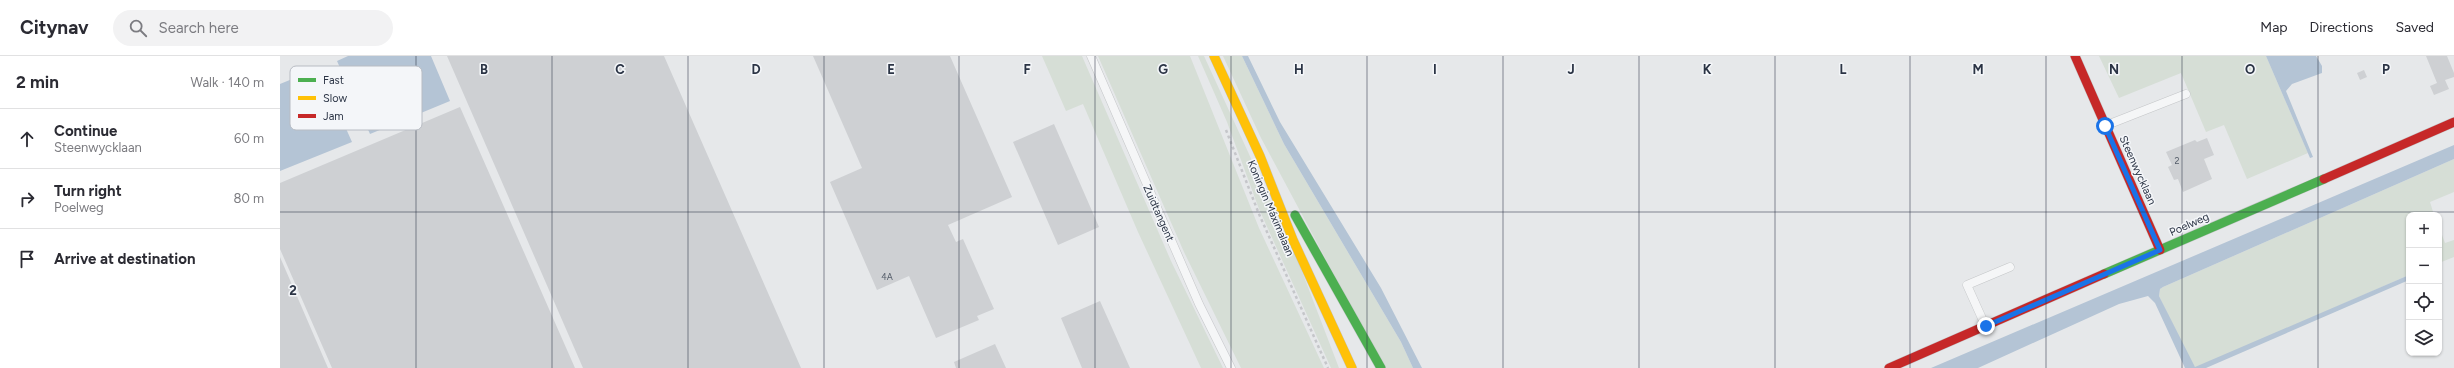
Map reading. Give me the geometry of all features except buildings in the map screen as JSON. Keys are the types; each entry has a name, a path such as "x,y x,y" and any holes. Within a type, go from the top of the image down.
{"street":[{"name":"Koningin Máximalaan","path":"1214,56 1260,156 1293,240 1352,368"},
{"name":"Steenwycklaan","path":"2074,56 2160,250"},
{"name":"Poelweg","path":"1889,368 2454,122"},
{"name":"Koningin Máximalaan","path":"1260,156 1381,368"}],"lane":[{"name":"Zuidtangent","path":"1090,56 1199,304 1231,368"},
{"path":"2105,126 2186,94"},
{"path":"1986,326 1967,285 2010,266"}],"path":[{"name":"Koningin Máximalaan","path":"1226,129 1259,214 1328,368"}],"shaded area":[{"path":"1042,56 1082,56 1171,261 1223,368 1201,368 1138,232 1083,104 1066,111"},
{"path":"1098,56 1190,56 1259,228 1324,368 1241,368 1184,252"},
{"path":"1198,56 1204,56 1298,261 1339,368 1331,368 1259,209 1227,122"},
{"path":"1223,56 1242,56 1284,144 1401,342 1413,368 1384,368 1261,138"},
{"path":"2099,56 2266,56 2308,153 2247,179 2224,125 2206,132 2181,73 2119,98"},
{"path":"2454,159 2454,192 2430,202 2433,212 2406,212 2406,276 2199,367 2195,367 2192,364 2159,296 2160,289"},
{"path":"2442,235 2445,243 2454,240 2454,257 2442,262"}],"water":[{"path":"348,56 431,56 450,101 422,113 422,66 339,66 337,61"},
{"path":"1242,56 1248,56 1280,122 1381,288 1422,368 1413,368 1401,342 1284,144"},
{"path":"2266,56 2316,56 2322,66 2322,73 2292,84 2286,91 2313,157 2310,158"},
{"path":"290,80 290,130 347,130 352,142 280,171 280,84"},
{"path":"368,130 380,130 370,134"},
{"path":"2454,145 2454,159 2160,289 2159,296 2195,367 2406,276 2406,281 2206,368 2185,368 2155,303 2148,296 2119,304 1978,368 1931,368"}],"traffic: fast":[{"path":"2104,274 2324,179"},
{"path":"1295,215 1381,368"}],"traffic: slow":[{"path":"1214,56 1260,156 1293,240 1352,368"}],"traffic: jam":[{"path":"2075,56 2160,250"},
{"path":"2324,179 2454,122"},
{"path":"1889,368 2104,274"}],"route":[{"path":"1986,326 2160,250 2105,126"}]}
